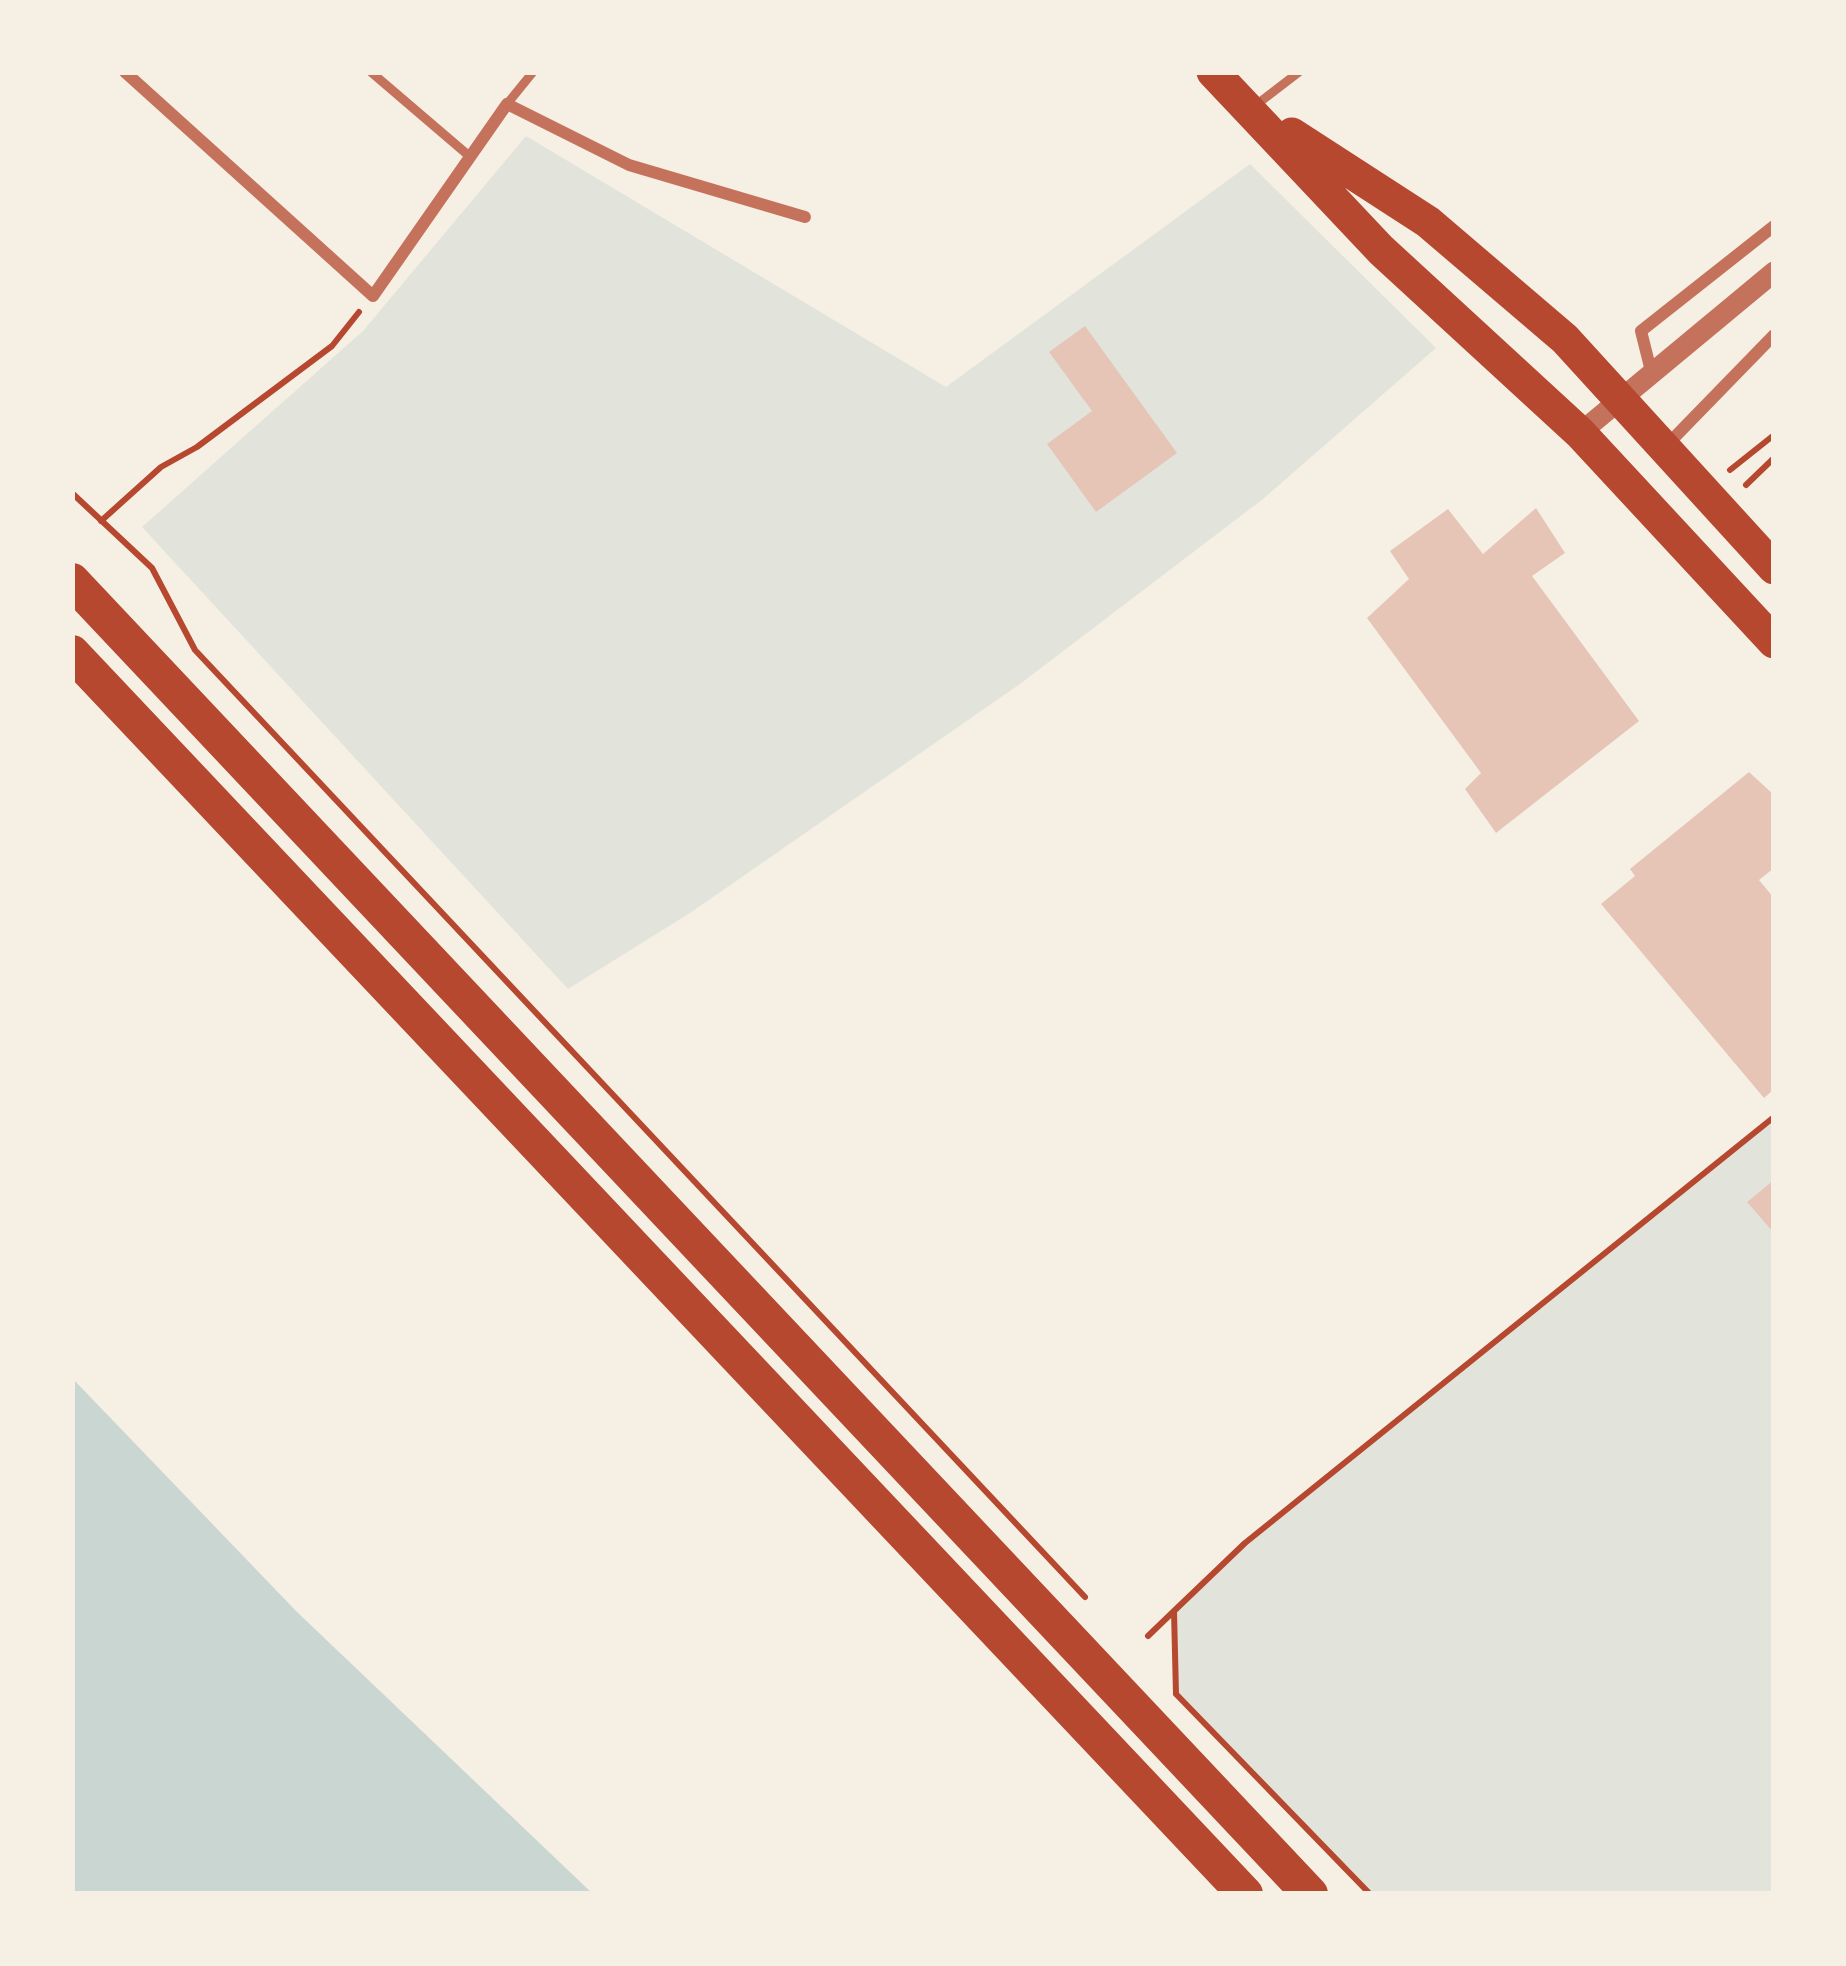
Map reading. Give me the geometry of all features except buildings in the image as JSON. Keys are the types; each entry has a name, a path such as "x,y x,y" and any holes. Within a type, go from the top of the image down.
{"highway":[{"path":"1213,72 1382,250 1580,433 1774,641"},
{"path":"1251,108 1428,222 1622,396 1774,568"},
{"path":"72,581 1310,1894"},
{"path":"72,653 1246,1894"}],"street":[{"path":"125,72 373,296 506,104 629,165 805,217"},
{"path":"1651,371 1641,331 1774,226"},
{"path":"1580,433 1774,272"},
{"path":"1665,447 1774,335"}],"lane":[{"path":"371,72 468,155"},
{"path":"506,104 533,72"},
{"path":"1251,108 1299,72"}],"path":[{"path":"101,521 161,467 197,447 332,346 373,296"},
{"path":"1720,479 1774,435"},
{"path":"1735,496 1774,458"},
{"path":"72,493 152,568 195,650 1099,1612"},
{"path":"1148,1636 1245,1543 1774,1117"},
{"path":"1174,1611 1176,1694"},
{"path":"1161,1678 1370,1894"}],"shaded area":[{"path":"526,136 946,387 1250,164 1436,348 1263,499 1020,684 690,913 568,989 142,527 363,331"},
{"path":"1774,1117 1774,1894 1370,1894 1176,1694 1174,1611 1236,1552"},
{"path":"72,1378 297,1612 593,1894 72,1894"}]}
